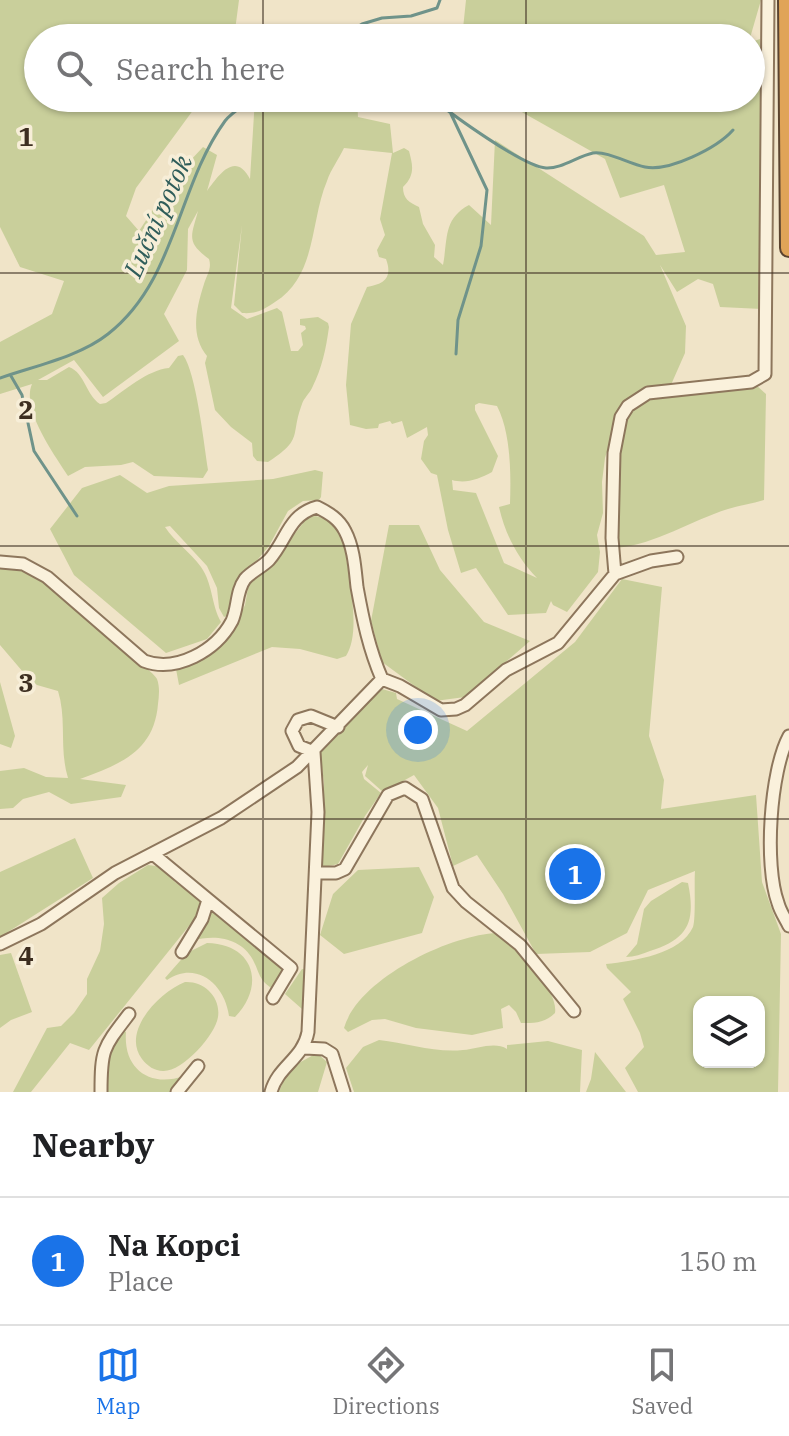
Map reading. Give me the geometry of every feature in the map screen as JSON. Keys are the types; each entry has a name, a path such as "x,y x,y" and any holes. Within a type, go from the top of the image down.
{"highway":[{"path":"787,0 789,248"}],"street":[{"path":"615,574 612,538 614,453 621,417 628,406 648,393 751,382 765,374 768,0"},
{"path":"0,562 23,564 47,577 144,661 157,666 176,664 217,641 233,619 245,579 269,560 293,520 304,511 317,507 334,516 345,530 351,547 363,625 382,679 441,710 465,705 506,670 558,643 615,574 651,561 677,557"},
{"path":"0,944 41,924 115,873 221,818 297,767 382,679"},
{"path":"314,752 299,746 292,731 298,720 311,716 338,727"},
{"path":"789,736 775,782 771,860 777,902 789,926"},
{"path":"271,1092 285,1067 305,1048 318,812 314,752"},
{"path":"316,873 336,873 345,869 388,795 405,788 414,792 422,799 453,888 520,945 574,1011"},
{"path":"153,854 291,968 273,998"},
{"path":"182,952 202,919 208,900"},
{"path":"101,1092 101,1059 108,1041 129,1014"},
{"path":"305,1048 324,1049 332,1054 344,1092"},
{"path":"177,1092 198,1066"}],"green space":[{"path":"0,0 239,0 236,24 24,24 24,112 192,112 136,188 126,216 139,231 174,178 203,147 217,155 207,191 227,168 233,166 239,167 250,179 254,112 358,112 358,117 390,124 393,153 404,148 409,151 412,170 403,187 404,194 419,207 423,224 435,245 434,257 443,265 448,230 461,211 469,205 491,225 495,140 644,236 656,255 685,252 664,185 620,198 605,159 522,112 761,112 762,309 720,307 713,284 698,279 677,292 660,265 686,326 685,353 670,387 643,390 621,405 605,458 603,513 597,535 600,552 598,572 567,612 551,601 546,613 508,615 476,568 461,573 437,475 431,473 421,459 428,435 427,427 407,438 402,421 392,424 390,421 379,424 378,428 366,429 350,425 346,385 351,324 367,287 382,282 388,275 386,259 379,257 377,250 385,235 380,219 392,153 344,148 327,181 310,247 298,278 289,291 275,302 252,313 242,313 234,305 242,225 231,308 247,319 277,308 282,312 291,351 298,351 303,345 301,333 306,329 300,325 300,319 318,317 329,327 321,366 302,404 294,436 287,448 268,462 257,461 253,456 252,443 215,410 205,363 207,356 196,331 199,303 210,266 209,259 197,248 192,238 198,211 188,229 187,270 164,314 179,341 103,397 74,360 38,380 47,380 69,367 79,374 95,400 100,404 106,403 144,377 169,368 178,356 183,355 192,376 202,427 208,470 203,478 154,476 133,462 85,467 68,476 35,418 31,406 32,384 0,394 0,342 52,314 64,281 20,267 0,227","holes":["475,405 497,406 508,441 510,504 499,507 513,546 537,578 504,563 476,493 453,490 452,480 472,480 492,472 498,456"]},
{"path":"466,0 761,0 754,24 463,24"},
{"path":"756,385 766,394 764,500 714,514 645,542 616,548 618,454 625,419 631,409 670,394"},
{"path":"315,470 323,472 321,497 319,500 303,501 288,511 269,546 235,587 228,615 224,617 219,608 217,588 207,566 170,526 165,527 205,574 221,622 207,639 166,653 74,575 50,529 82,488 120,475 147,493 169,486 273,479"},
{"path":"307,518 325,519 334,526 345,548 354,619 351,645 346,656 337,659 300,649 272,647 179,685 176,669 201,657 230,635 245,605 249,582 270,566"},
{"path":"389,525 419,525 440,570 484,622 530,641 465,697 435,701 382,662 371,621"},
{"path":"0,567 33,575 62,592 157,679 159,695 155,720 142,745 121,761 80,779 126,785 121,797 71,804 49,792 23,799 13,808 0,809 0,771 24,768 46,777 68,778 58,691 37,685 29,679 0,645"},
{"path":"622,579 662,587 649,736 664,780 661,809 756,795 762,882 781,934 778,1092 638,1092 625,1068 644,1047 623,999 631,992 606,964 668,950 687,936 694,922 695,871 648,890 627,933 590,952 536,954 477,855 453,866 438,808 414,775 383,792 365,776 368,765 362,772 364,779 381,793 338,864 320,868 324,783 320,752 382,689 396,693 397,699 467,731 575,642"},
{"path":"0,682 15,736 11,748 0,744"},
{"path":"75,838 93,878 0,937 0,872"},
{"path":"148,865 163,867 175,882 201,901 201,911 89,1050 70,1043 31,1092 13,1092 47,1028 61,1026 87,994 87,979 100,951 104,924 102,898"},
{"path":"419,867 434,897 422,933 344,954 320,935 333,894 358,870"},
{"path":"682,882 688,883 691,908 690,918 681,934 663,946 626,957 637,944 644,909 651,901"},
{"path":"210,908 287,970 274,990 262,980 248,953 234,942 218,938 192,941"},
{"path":"497,933 534,970 550,992 555,1013 547,1019 521,1023 509,1005 501,1009 503,1028 472,1035 416,1028 385,1019 372,1020 348,1032 344,1028 367,993 408,963 455,942"},
{"path":"207,943 236,950 250,968 250,992 245,1005 235,1017 229,1016 222,994 208,979 189,973 165,978 187,953"},
{"path":"11,953 32,1012 0,1028 0,955"},
{"path":"302,969 310,971 305,1008 302,1009 285,994"},
{"path":"185,982 205,987 214,997 218,1010 216,1025 204,1043 179,1066 163,1071 151,1068 137,1048 136,1037 140,1025 164,994"},
{"path":"123,1030 126,1032 129,1056 141,1072 160,1079 184,1076 175,1092 104,1092 109,1050"},
{"path":"379,1040 452,1051 491,1046 507,1049 507,1045 548,1041 582,1050 580,1092 354,1092 346,1068 363,1047"},
{"path":"595,1052 626,1092 586,1092"},
{"path":"317,1053 327,1062 318,1092 279,1092 288,1069"}],"waterway":[{"name":"Luční potok","path":"362,24 382,18 411,16 437,8 440,0"},
{"name":"Luční potok","path":"0,378 84,349 108,334 131,312 162,261 209,147 225,121 235,112"},
{"path":"451,112 505,150 546,168 593,153 645,167 667,166 704,151 733,130"},
{"path":"451,114 487,190 481,246 458,320 456,354"},
{"path":"11,376 22,395 34,451 77,516"}],"place":[{"name":"Na Kopci","path":"575,874"}]}
